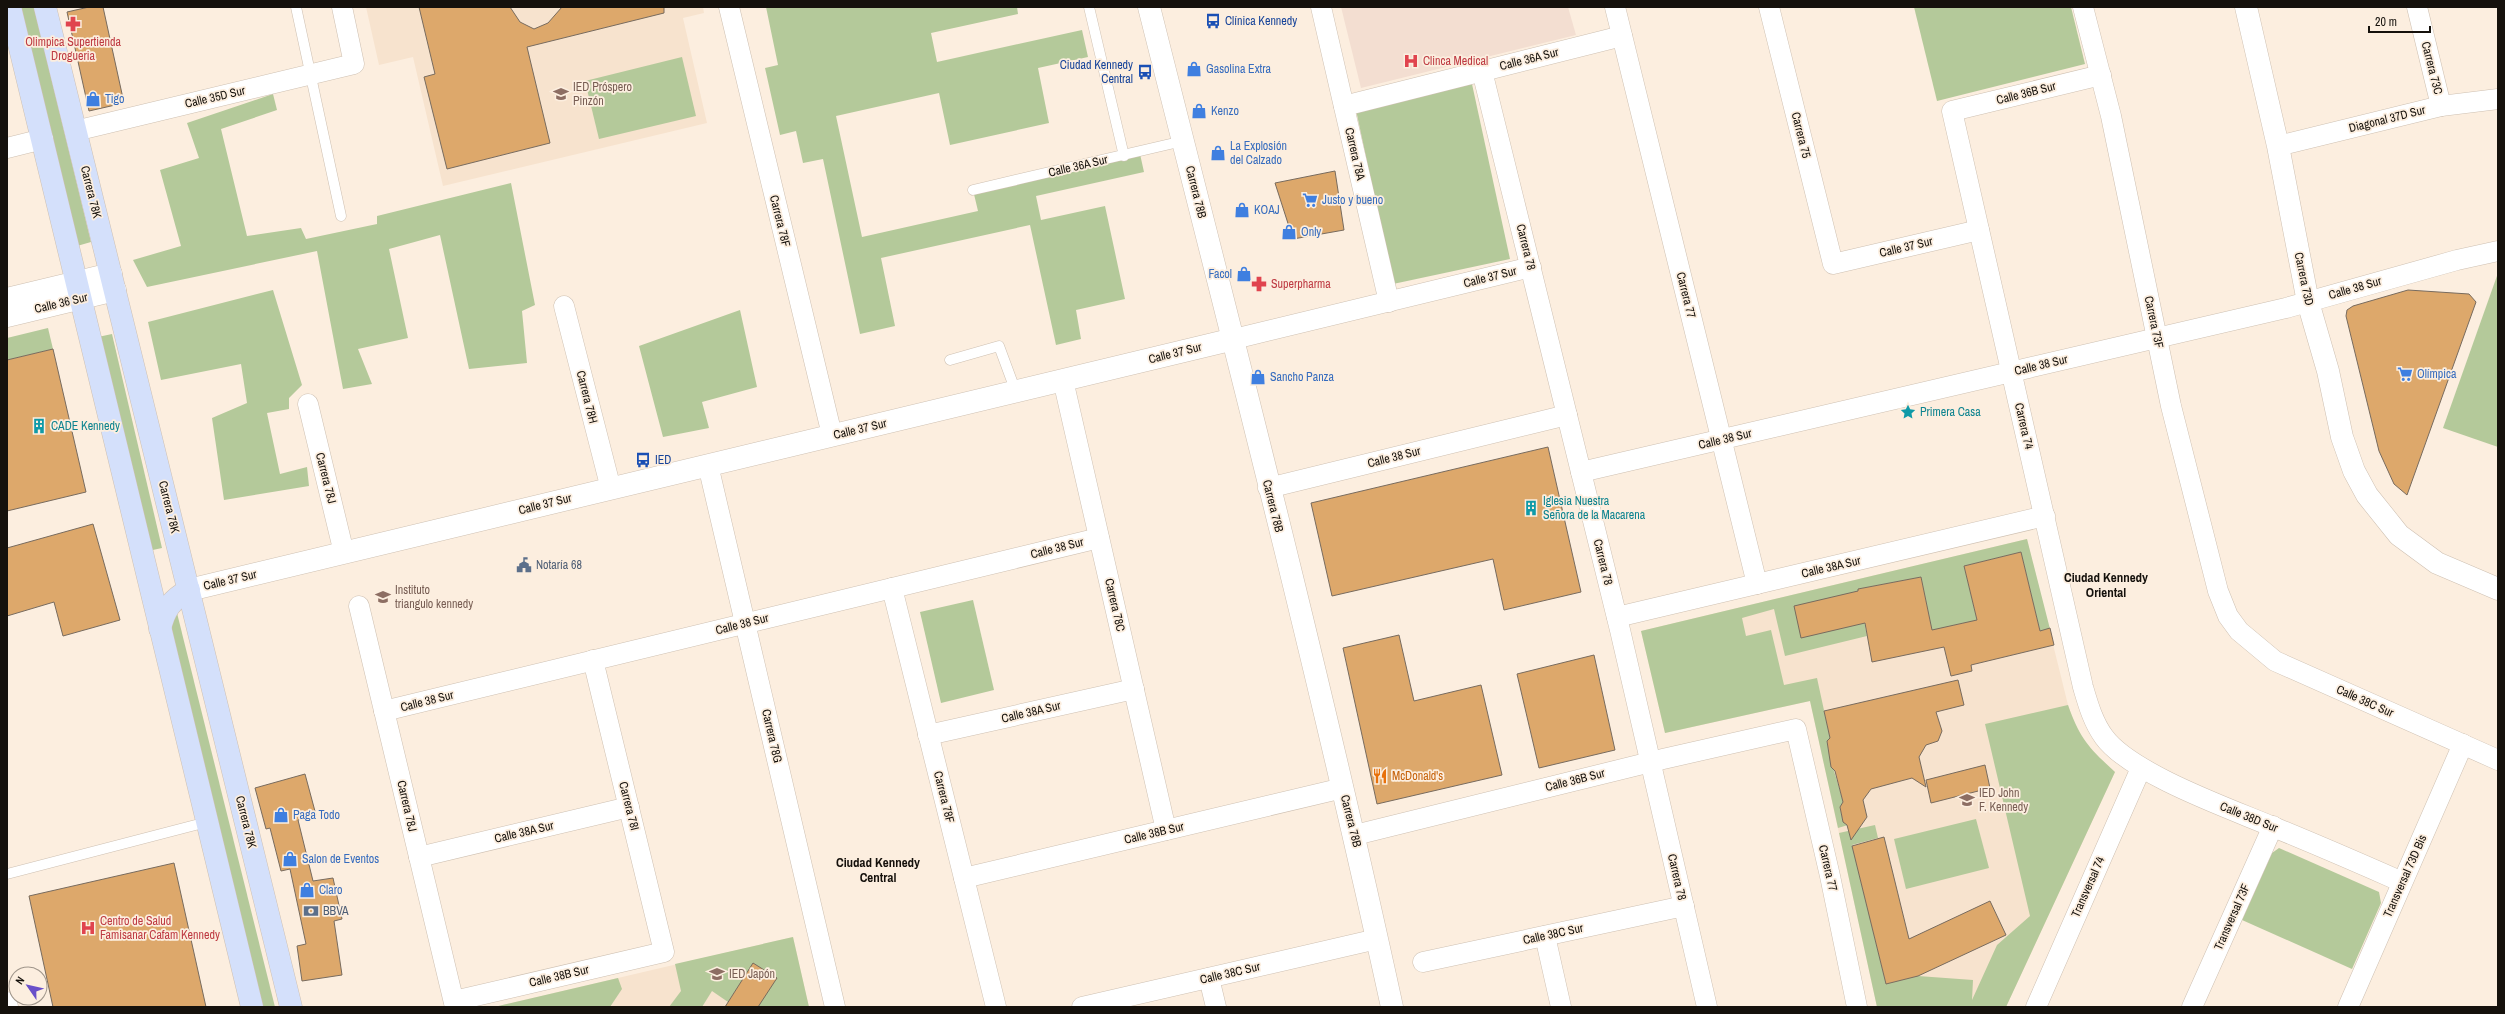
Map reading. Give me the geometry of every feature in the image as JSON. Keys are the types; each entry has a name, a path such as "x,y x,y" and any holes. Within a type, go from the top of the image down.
{"main road":[{"path":"10,7 80,290 160,629 252,1007"},
{"name":"Carrera 78K","path":"45,7 291,1007"},
{"path":"160,629 163,616 169,605 178,596 189,590"}],"street":[{"name":"Calle 35D Sur","path":"75,130 354,64 342,7"},
{"name":"Carrera 78F","path":"729,7 832,436"},
{"name":"Carrera 78B","path":"1149,7 1234,339 1268,488 1355,834 1392,1007"},
{"name":"Carrera 78A","path":"1321,7 1389,302"},
{"name":"Carrera 77","path":"1614,7 1757,584"},
{"name":"Carrera 75","path":"1769,7 1833,264"},
{"name":"Carrera 73F","path":"2083,7 2101,75 2171,406 2218,591 2228,616 2239,631"},
{"name":"Carrera 73D","path":"2246,7 2278,146 2308,302 2328,371 2342,437 2354,471 2367,495 2399,535 2437,563 2498,589"},
{"name":"Carrera 73C","path":"2417,7 2441,106"},
{"name":"Calle 36A Sur","path":"1344,106 1622,36"},
{"name":"Carrera 78","path":"1482,71 1617,617 1707,1007"},
{"name":"Calle 36B Sur","path":"1952,111 2101,75"},
{"name":"Diagonal 37D Sur","path":"2278,146 2441,106 2498,99"},
{"name":"Carrera 74","path":"1952,111 2083,687 2092,717 2104,737"},
{"path":"7,148 43,139"},
{"name":"Calle 37 Sur","path":"1833,264 1979,230"},
{"name":"Calle 38 Sur","path":"1581,472 2308,302 2457,260 2498,251"},
{"name":"Calle 37 Sur","path":"189,590 1531,267"},
{"name":"Calle 36 Sur","path":"7,316 80,290 113,282"},
{"name":"Calle 36 Sur","path":"7,299 80,290"},
{"name":"Carrera 78H","path":"564,306 611,489"},
{"name":"Carrera 78C","path":"1063,380 1166,830"},
{"name":"Carrera 78J","path":"308,404 344,553"},
{"name":"Calle 38 Sur","path":"1268,488 1567,415"},
{"name":"Carrera 78G","path":"708,465 836,1007"},
{"name":"Calle 38A Sur","path":"1617,617 2045,516"},
{"name":"Calle 38 Sur","path":"384,711 1099,538"},
{"name":"Carrera 78F","path":"892,588 996,1007"},
{"name":"Carrera 78J","path":"359,606 454,1004"},
{"name":"Calle 38C Sur","path":"2239,631 2275,661 2498,760"},
{"name":"Carrera 78I","path":"593,660 664,952"},
{"name":"Calle 38A Sur","path":"928,735 1134,688"},
{"name":"Carrera 77","path":"1796,729 1830,876 1857,1007"},
{"name":"Calle 36B Sur","path":"1355,834 1651,762 1796,729"},
{"name":"Calle 38D Sur","path":"2104,737 2120,753 2141,768 2212,802 2273,826 2402,882"},
{"name":"Transversal 73D Bis","path":"2348,1007 2463,744"},
{"name":"Transversal 74","path":"2036,1007 2141,768"},
{"name":"Calle 38B Sur","path":"964,878 1343,788"},
{"name":"Calle 38A Sur","path":"419,856 629,807"},
{"name":"Transversal 73F","path":"2192,1007 2273,826"},
{"name":"Calle 38C Sur","path":"1423,962 1684,906"},
{"path":"1545,936 1561,1007"},
{"name":"Calle 38C Sur","path":"1082,1007 1377,939"},
{"name":"Calle 38B Sur","path":"454,1004 664,952"},
{"path":"1209,978 1216,1007"},
{"path":"7,1002 8,1007"}],"lane":[{"path":"296,7 341,216"},
{"path":"1089,7 1124,156"},
{"name":"Calle 36A Sur","path":"973,190 1124,156 1183,141"},
{"path":"950,360 999,346 1016,392"},
{"path":"7,874 207,822"}],"shaded area":[{"name":"IED Próspero Pinzón","path":"366,7 703,7 704,13 683,18 707,123 443,186 413,57 379,65"},
{"name":"Clinca Medical","path":"1341,7 1568,7 1576,35 1361,88"},
{"name":"IED John F. Kennedy","path":"2027,539 2068,705 2078,732 2090,750 2115,772 2006,1007 1877,1007 1810,701 1665,733 1641,631"},
{"name":"IED Japón","path":"793,937 809,1007 494,1007"}],"green space":[{"path":"19,7 34,7 91,242 77,246"},
{"path":"766,7 1017,7 1018,14 931,33 937,62 1082,30 1088,57 1038,68 1049,123 950,145 939,93 836,116 862,237 978,211 973,190 1140,154 1144,172 1036,196 1041,220 1105,206 1125,299 1076,310 1081,339 1056,345 1030,225 881,258 895,326 860,334 823,159 803,163 796,131 780,135 765,68 778,65"},
{"path":"1914,7 2071,7 2085,64 1937,101"},
{"path":"682,57 696,116 599,139 585,81"},
{"path":"1472,84 1510,259 1393,284 1356,110"},
{"path":"273,94 277,110 221,129 247,236 301,228 306,239 377,224 377,216 511,183 535,305 522,311 527,363 469,369 440,235 389,249 408,338 358,349 372,384 343,389 317,251 147,287 133,260 181,246 160,170 199,158 187,123"},
{"path":"2498,273 2498,447 2443,428"},
{"path":"273,290 302,385 289,398 289,409 267,413 280,474 307,467 309,486 224,500 212,418 247,403 241,364 161,380 148,322"},
{"path":"740,310 757,387 702,402 709,428 663,437 639,346"},
{"path":"48,328 53,349 7,360 7,338"},
{"path":"112,334 162,548 148,551 98,337"},
{"path":"2027,539 2050,629 2040,631 2021,552 1964,566 1983,645 1969,648 1963,623 1932,631 1921,577 1858,589 1867,636 1785,656 1774,609 1742,618 1746,636 1771,630 1784,685 1817,678 1830,738 1827,741 1828,749 1843,802 1840,807 1843,822 1848,825 1838,828 1810,701 1665,733 1641,631"},
{"path":"973,600 994,690 941,703 920,612"},
{"path":"176,609 275,1007 258,1007 168,632"},
{"path":"2068,705 2081,735 2098,756 2115,772 2006,1007 1877,1007 1839,833 1875,825 1878,838 1852,845 1886,984 1918,976 1973,980 1972,1000 1997,945 2030,916 1985,724"},
{"path":"1976,819 1989,868 1906,889 1894,839"},
{"path":"2279,848 2379,892 2381,903 2352,969 2242,920 2272,853"},
{"path":"793,937 809,1007 758,1007 753,964 728,1002 712,991 702,1007 669,1007 681,991 675,964"},
{"path":"618,978 622,989 610,1007 494,1007"}],"building":[{"path":"89,7 103,7 124,103 89,111 67,12"},
{"path":"419,7 510,7 520,22 534,29 548,23 562,7 664,7 664,13 527,47 550,143 447,169 424,77 435,74"},
{"name":"Justo y bueno","path":"1335,171 1344,230 1293,239 1275,183"},
{"name":"Olímpica","path":"2408,290 2469,294 2476,302 2407,495 2394,484 2379,451 2346,316 2347,310 2353,306"},
{"name":"CADE Kennedy","path":"53,349 86,492 7,511 7,360"},
{"path":"1548,447 1581,592 1504,610 1493,559 1332,596 1311,503"},
{"path":"93,524 120,620 63,636 54,602 7,616 7,548"},
{"path":"2021,552 2040,631 2050,628 2054,645 1971,665 1972,671 1951,676 1944,647 1872,662 1865,623 1801,638 1794,606 1858,591 1858,589 1921,577 1932,630 1977,620 1964,566"},
{"path":"1399,635 1414,701 1481,685 1502,775 1377,804 1343,648"},
{"path":"1594,655 1615,750 1539,768 1517,674"},
{"path":"1958,680 1964,705 1936,712 1942,731 1938,741 1926,745 1919,757 1926,787 1912,778 1871,789 1863,800 1867,817 1851,840 1847,825 1843,822 1840,807 1843,802 1835,771 1831,767 1827,741 1830,738 1824,711"},
{"path":"1985,765 1990,788 1931,803 1926,780"},
{"path":"305,774 316,815 298,820 313,881 333,878 342,919 334,921 342,975 302,981 297,946 306,944 290,869 281,871 270,828 266,829 255,788"},
{"path":"1884,837 1909,939 1990,901 2006,935 1918,976 1886,984 1852,846"},
{"path":"174,863 206,1007 53,1007 48,984 48,966 44,966 29,896"},
{"path":"753,963 777,978 758,1007 725,1007"}],"place":[{"name":"Clínica Kennedy","path":"1213,21"},
{"name":"Olimpica Supertienda Drogueria","path":"73,24"},
{"name":"Clinca Medical","path":"1411,61"},
{"name":"Gasolina Extra","path":"1194,69"},
{"name":"Ciudad Kennedy Central","path":"1145,72"},
{"name":"IED Próspero Pinzón","path":"561,94"},
{"name":"Tigo","path":"93,99"},
{"name":"Kenzo","path":"1199,111"},
{"name":"La Explosión del Calzado","path":"1218,153"},
{"name":"Justo y bueno","path":"1310,200"},
{"name":"KOAJ","path":"1242,210"},
{"name":"Only","path":"1289,232"},
{"name":"Facol","path":"1244,274"},
{"name":"Superpharma","path":"1259,284"},
{"name":"Olímpica","path":"2405,374"},
{"name":"Sancho Panza","path":"1258,377"},
{"name":"Primera Casa","path":"1908,412"},
{"name":"CADE Kennedy","path":"39,426"},
{"name":"IED","path":"643,460"},
{"name":"Iglesia Nuestra Señora de la Macarena","path":"1531,508"},
{"name":"Notaría 68","path":"524,565"},
{"name":"Instituto triangulo kennedy","path":"383,597"},
{"name":"McDonald's","path":"1380,776"},
{"name":"IED John F. Kennedy","path":"1967,800"},
{"name":"Paga Todo","path":"281,815"},
{"name":"Salon de Eventos","path":"290,859"},
{"name":"Claro","path":"307,890"},
{"name":"BBVA","path":"311,911"},
{"name":"Centro de Salud Famisanar Cafam Kennedy","path":"88,928"},
{"name":"IED Japón","path":"717,974"}],"district":[{"name":"Ciudad Kennedy Oriental","path":"2106,584"},
{"name":"Ciudad Kennedy Central","path":"878,870"}]}
